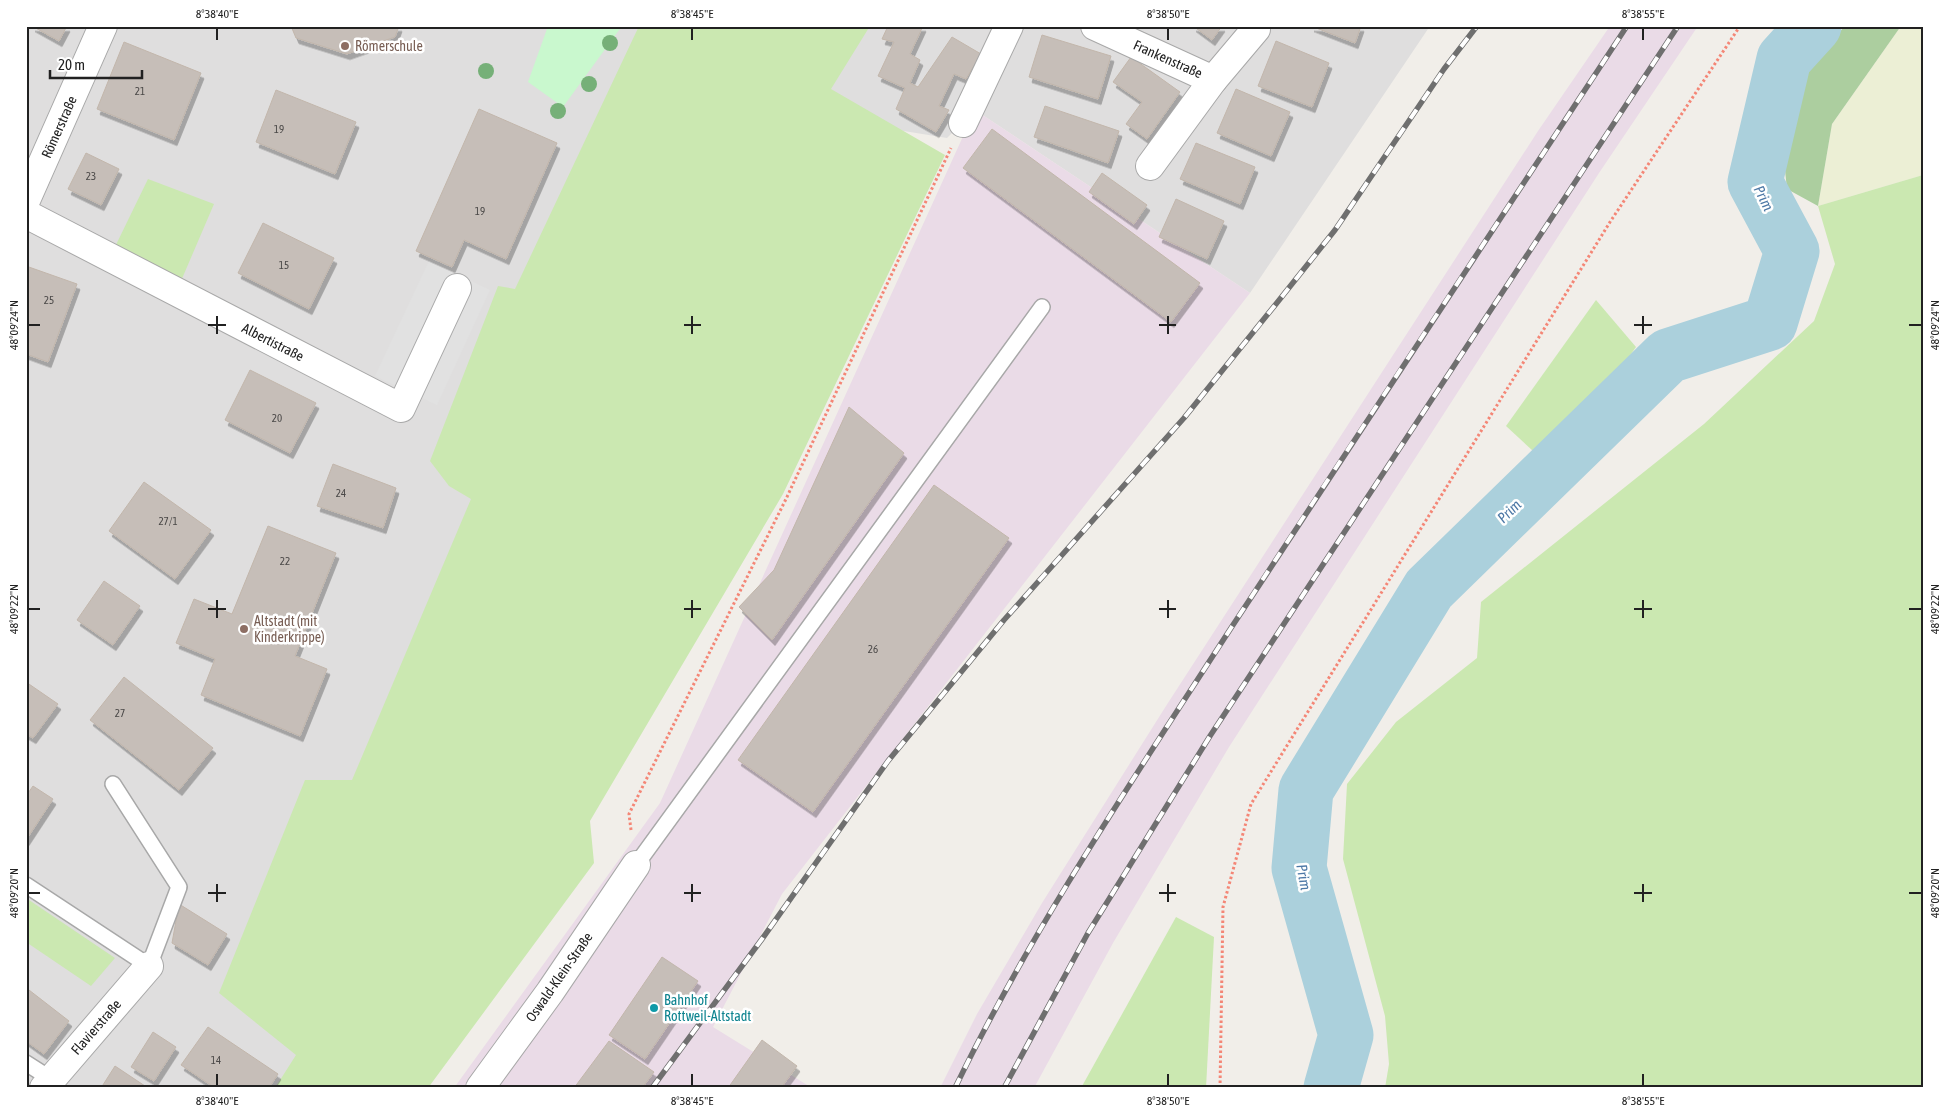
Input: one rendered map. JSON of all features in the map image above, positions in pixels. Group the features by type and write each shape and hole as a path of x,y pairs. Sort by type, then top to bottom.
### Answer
{"street":[{"name":"Römerstraße","path":"26,200 103,26"},
{"path":"963,123 1010,26"},
{"name":"Frankenstraße","path":"1095,26 1213,80"},
{"name":"Frankenstraße","path":"1150,166 1213,80 1256,28"},
{"name":"Albertistraße","path":"26,214 401,408 457,288"},
{"name":"Oswald-Klein-Straße","path":"480,1088 550,992 636,865"},
{"name":"Flavierstraße","path":"47,1083 149,966"}],"lane":[{"path":"636,865 1042,307"},
{"path":"26,885 149,966 179,887 113,784"},
{"path":"26,1063 47,1083"}],"path":[{"path":"486,26 490,28 493,26"},
{"path":"1220,1088 1223,907 1251,804 1610,222 1740,26"},
{"path":"636,865 629,814 786,499 963,123"}],"shaded area":[{"path":"26,26 1430,26 1250,293 975,110 947,138 620,85 302,1088 26,1088"},
{"path":"1610,26 1698,26 1599,173 1229,747 1113,943 1034,1088 940,1088 977,1014 1042,903 1166,706 1538,131"},
{"path":"975,110 1250,293 782,894 713,1027 812,1088 454,1088 660,803"},
{"path":"429,261 490,290 437,405 375,376"}],"green space":[{"path":"548,26 622,26 563,107 528,82"},
{"path":"639,26 870,26 831,89 945,155 783,494 590,821 594,863 428,1088 275,1088 296,1055 219,993 305,780 352,780 471,499 449,486 430,461 498,286 515,289"},
{"path":"1845,26 1901,26 1832,124 1818,206 1787,189 1781,133 1805,70"},
{"path":"1901,26 1923,26 1923,175 1818,206 1832,124"},
{"path":"1923,175 1923,1088 1385,1088 1389,1064 1385,1016 1343,859 1347,784 1396,722 1477,658 1481,602 1704,424 1814,321 1835,264 1818,206"},
{"path":"148,179 214,204 181,281 111,255"},
{"path":"1596,300 1636,347 1587,416 1533,451 1506,426"},
{"path":"26,898 115,958 91,986 26,942"},
{"path":"1176,917 1214,937 1206,1088 1081,1088"}],"building":[{"path":"32,26 67,26 59,41"},
{"name":"Römerschule","path":"291,26 399,26 395,37 347,54 296,38"},
{"path":"888,26 923,26 910,54 920,60 910,83 918,87 952,37 981,54 966,79 954,74 939,106 949,110 936,132 896,109 905,88 878,76 894,42 882,39"},
{"path":"1193,26 1222,26 1212,40"},
{"path":"1311,26 1361,26 1355,43"},
{"path":"1042,35 1111,56 1098,99 1029,77"},
{"path":"1276,41 1329,63 1312,107 1258,86"},
{"path":"124,42 201,73 174,140 97,109"},
{"path":"1131,57 1180,92 1147,139 1126,124 1142,102 1113,82"},
{"path":"1236,89 1290,112 1271,156 1217,133"},
{"path":"276,90 356,122 335,174 256,142"},
{"path":"1045,106 1119,131 1108,163 1034,137"},
{"path":"479,109 557,143 506,259 464,240 452,267 416,251"},
{"path":"992,129 1200,283 1171,322 963,168"},
{"path":"1196,143 1255,167 1240,204 1180,179"},
{"path":"86,153 119,169 101,205 68,189"},
{"path":"1102,173 1147,205 1134,224 1089,192"},
{"path":"1176,199 1224,221 1207,259 1159,237"},
{"path":"263,223 334,258 309,309 238,273"},
{"path":"26,266 77,284 48,362 26,354"},
{"path":"250,370 316,403 290,453 225,420"},
{"path":"849,407 904,453 772,640 739,607 774,570"},
{"path":"333,464 396,488 383,528 317,506"},
{"path":"144,482 211,530 175,579 109,531"},
{"path":"934,485 1009,538 813,812 738,760"},
{"name":"Altstadt (mit Kinderkrippe)","path":"268,526 336,553 295,656 327,669 300,736 201,695 215,659 176,643 194,599 232,614"},
{"path":"104,581 140,606 113,645 77,620"},
{"path":"124,677 213,748 179,790 90,720"},
{"path":"26,682 58,704 33,738 26,734"},
{"path":"33,786 53,799 26,840 26,796"},
{"path":"179,904 227,934 208,965 172,943"},
{"name":"Bahnhof Rottweil-Altstadt","path":"662,957 698,981 645,1059 609,1035"},
{"path":"29,990 69,1021 44,1054 26,1041 26,993"},
{"path":"208,1027 278,1074 269,1088 215,1088 181,1065"},
{"path":"153,1032 176,1047 154,1081 131,1067"},
{"path":"762,1040 797,1066 781,1088 728,1088"},
{"path":"609,1041 654,1072 642,1088 574,1088"},
{"path":"115,1066 148,1088 101,1088"}],"waterway":[{"name":"Prim","path":"1331,1088 1346,1035 1299,868 1306,790 1429,589 1668,356 1770,323 1792,251 1755,182 1784,59 1814,26"}],"railway":[{"path":"652,1088 762,939 888,761 1004,620 1184,418 1276,304 1335,230 1444,69 1477,26"},
{"path":"955,1088 1017,969 1122,797 1280,553 1627,26"},
{"path":"1004,1088 1088,933 1210,736 1678,26"}],"place":[{"name":"Römerschule","path":"345,46"},
{"name":"Altstadt (mit Kinderkrippe)","path":"244,629"},
{"name":"Bahnhof Rottweil-Altstadt","path":"654,1008"}]}
